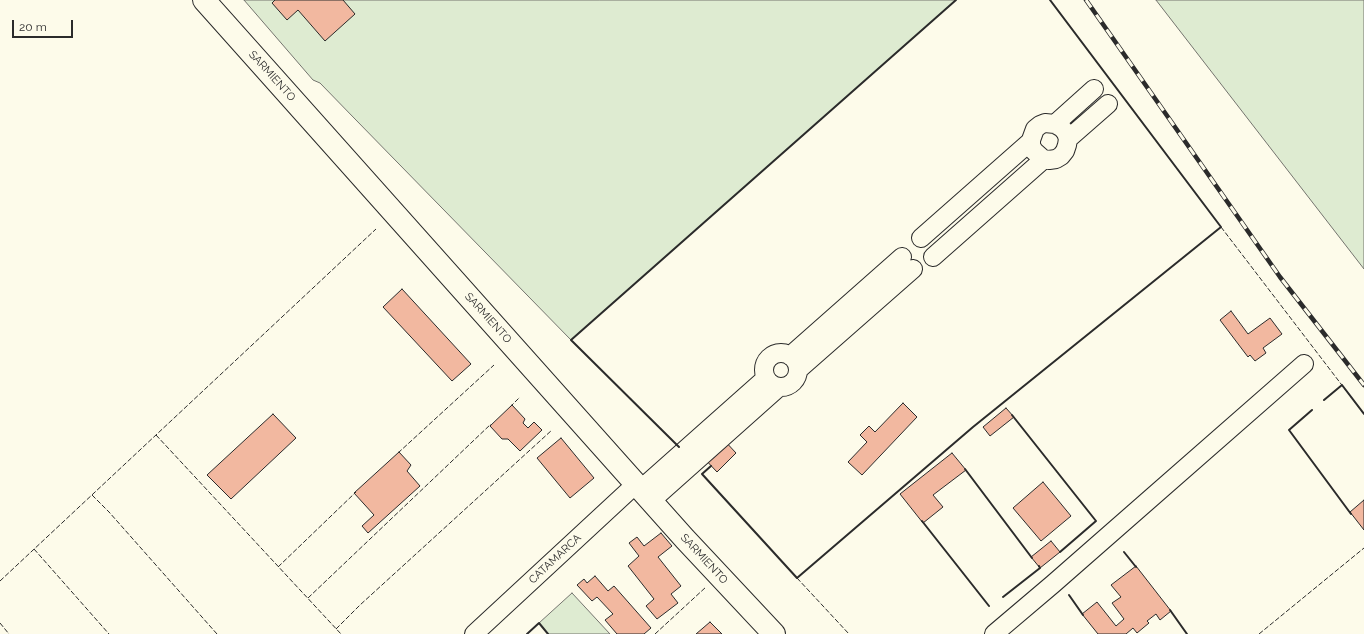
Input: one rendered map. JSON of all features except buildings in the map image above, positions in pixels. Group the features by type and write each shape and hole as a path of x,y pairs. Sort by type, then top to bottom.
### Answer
{"main road":[{"name":"SARMIENTO","path":"204,0 642,491 774,634"}],"street":[{"path":"1055,124 1094,89"},
{"path":"1068,139 1108,104"},
{"path":"1051,123 1055,124 1062,128 1068,139 1068,145 1065,151 1056,159 1049,160 1038,156 1031,146 1032,134 1040,125 1051,123"},
{"path":"921,238 1031,141"},
{"path":"933,257 932,246 929,242 921,238 914,238 902,248 908,263 924,269 929,266 933,257 1044,159"},
{"path":"794,363 908,263"},
{"path":"779,353 785,354 794,363 797,375 790,384 772,383 764,372 764,367 769,358 779,353"},
{"path":"994,634 1304,364"},
{"name":"CATAMARCA","path":"474,634 772,383"}],"green space":[{"path":"244,0 956,0 571,340 320,83 313,80"},
{"path":"1156,0 1364,0 1364,269"},
{"path":"572,593 610,634 548,634 539,623"}],"railway":[{"path":"1086,0 1280,277 1364,385"}],"fence":[{"path":"1221,227 1364,414"},
{"path":"0,581 376,229"},
{"path":"398,453 494,365"},
{"path":"510,407 520,397"},
{"path":"308,598 491,424"},
{"path":"336,629 360,605 552,430"},
{"path":"156,435 341,634"},
{"path":"278,567 356,492"},
{"path":"92,495 109,512 217,634"},
{"path":"1259,634 1364,548"},
{"path":"34,549 109,634"},
{"path":"797,578 849,634"},
{"path":"655,634 706,587"},
{"path":"0,623 9,634"}],"wall":[{"path":"679,447 571,340 956,0"},
{"path":"711,466 702,474 797,578 973,427 1221,227 1050,0"},
{"path":"1324,400 1342,385 1364,414"},
{"path":"1312,410 1289,430 1351,514"},
{"path":"1012,415 1096,521 1060,552"},
{"path":"965,469 1032,558"},
{"path":"922,521 989,606"},
{"path":"1124,552 1136,567"},
{"path":"1003,597 1040,568 1039,566"},
{"path":"1069,595 1083,615"},
{"path":"1170,610 1187,634"},
{"path":"527,634 539,623 548,634"}]}
